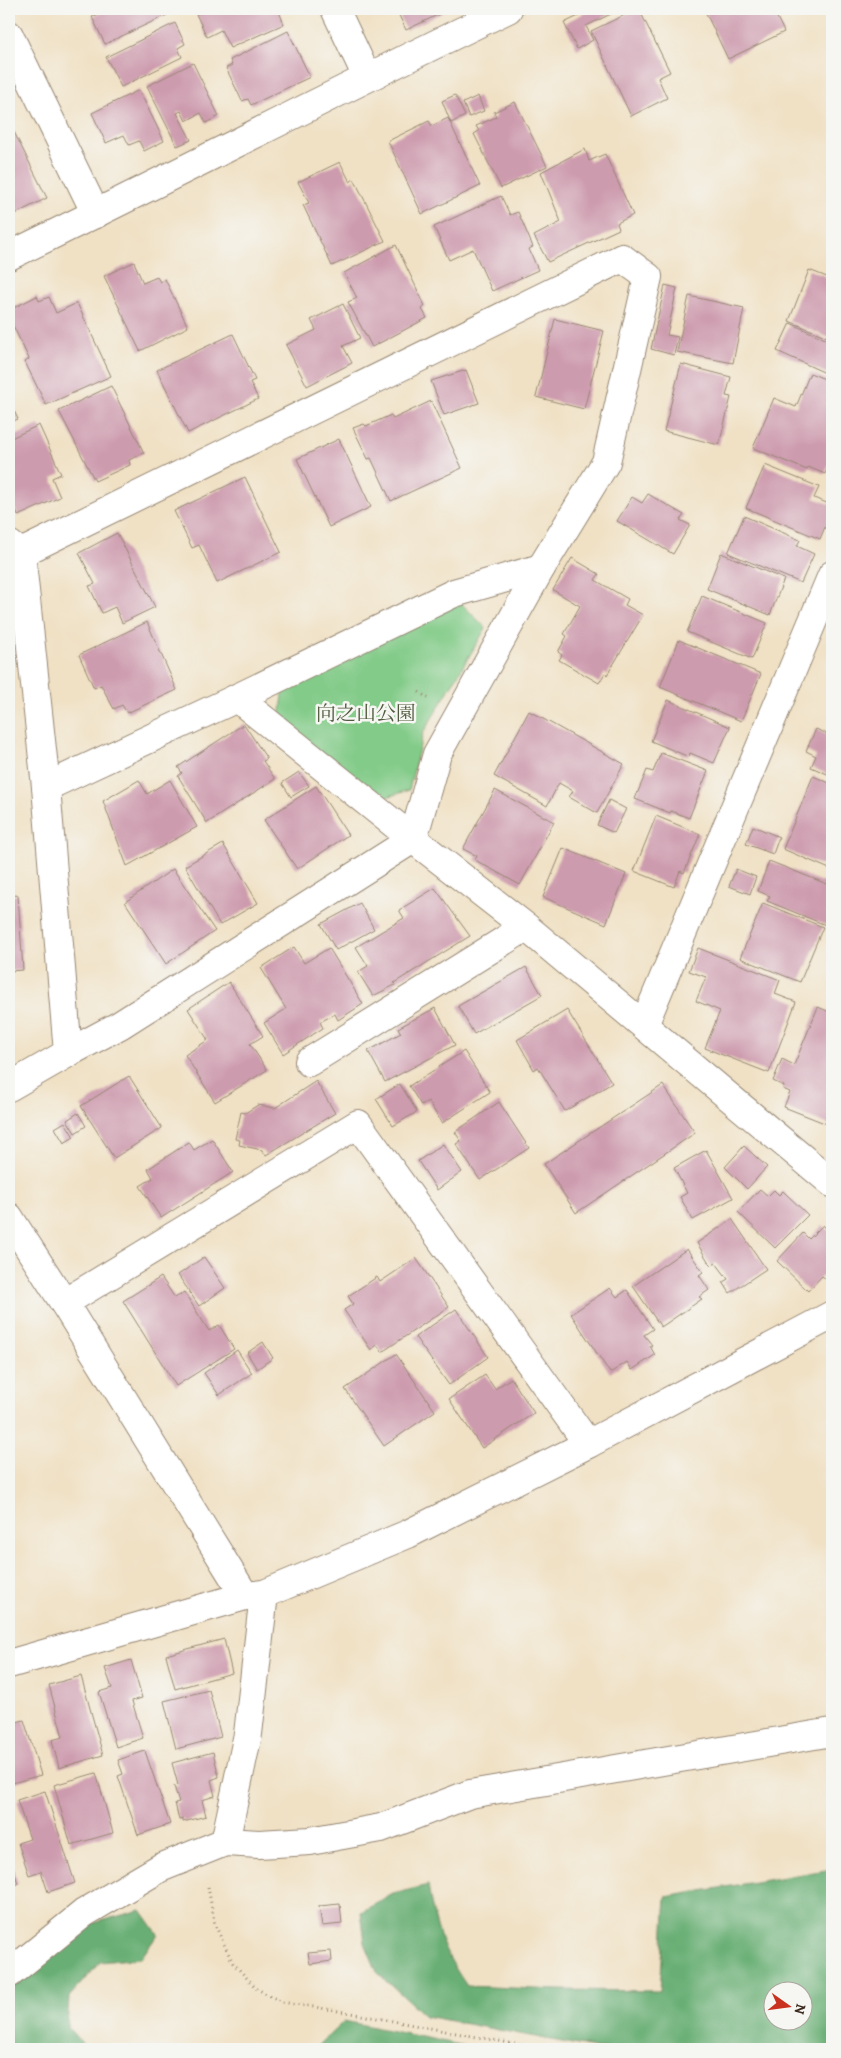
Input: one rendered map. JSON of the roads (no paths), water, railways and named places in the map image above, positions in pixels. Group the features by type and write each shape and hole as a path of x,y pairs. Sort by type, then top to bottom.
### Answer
{"street":[{"path":"335,9 368,76"},
{"path":"9,256 368,76 508,9"},
{"path":"9,35 96,214"},
{"path":"9,1087 120,1024 413,839 437,754 541,568 606,462 648,277 622,258 15,549 46,787 68,1053"},
{"path":"46,787 237,698 454,593 541,568"},
{"path":"644,1025 832,575"},
{"path":"237,698 526,927 832,1183"},
{"path":"309,1062 526,927"},
{"path":"64,1303 358,1124 588,1444"},
{"path":"9,1217 255,1595 248,1734 213,1847"},
{"path":"9,1664 255,1595 408,1534 588,1444 832,1315"},
{"path":"9,1974 84,1913 160,1868 213,1847 310,1841 382,1828 470,1794 832,1732"}],"park label":[{"name":"向之山公園","path":"366,713"}]}
